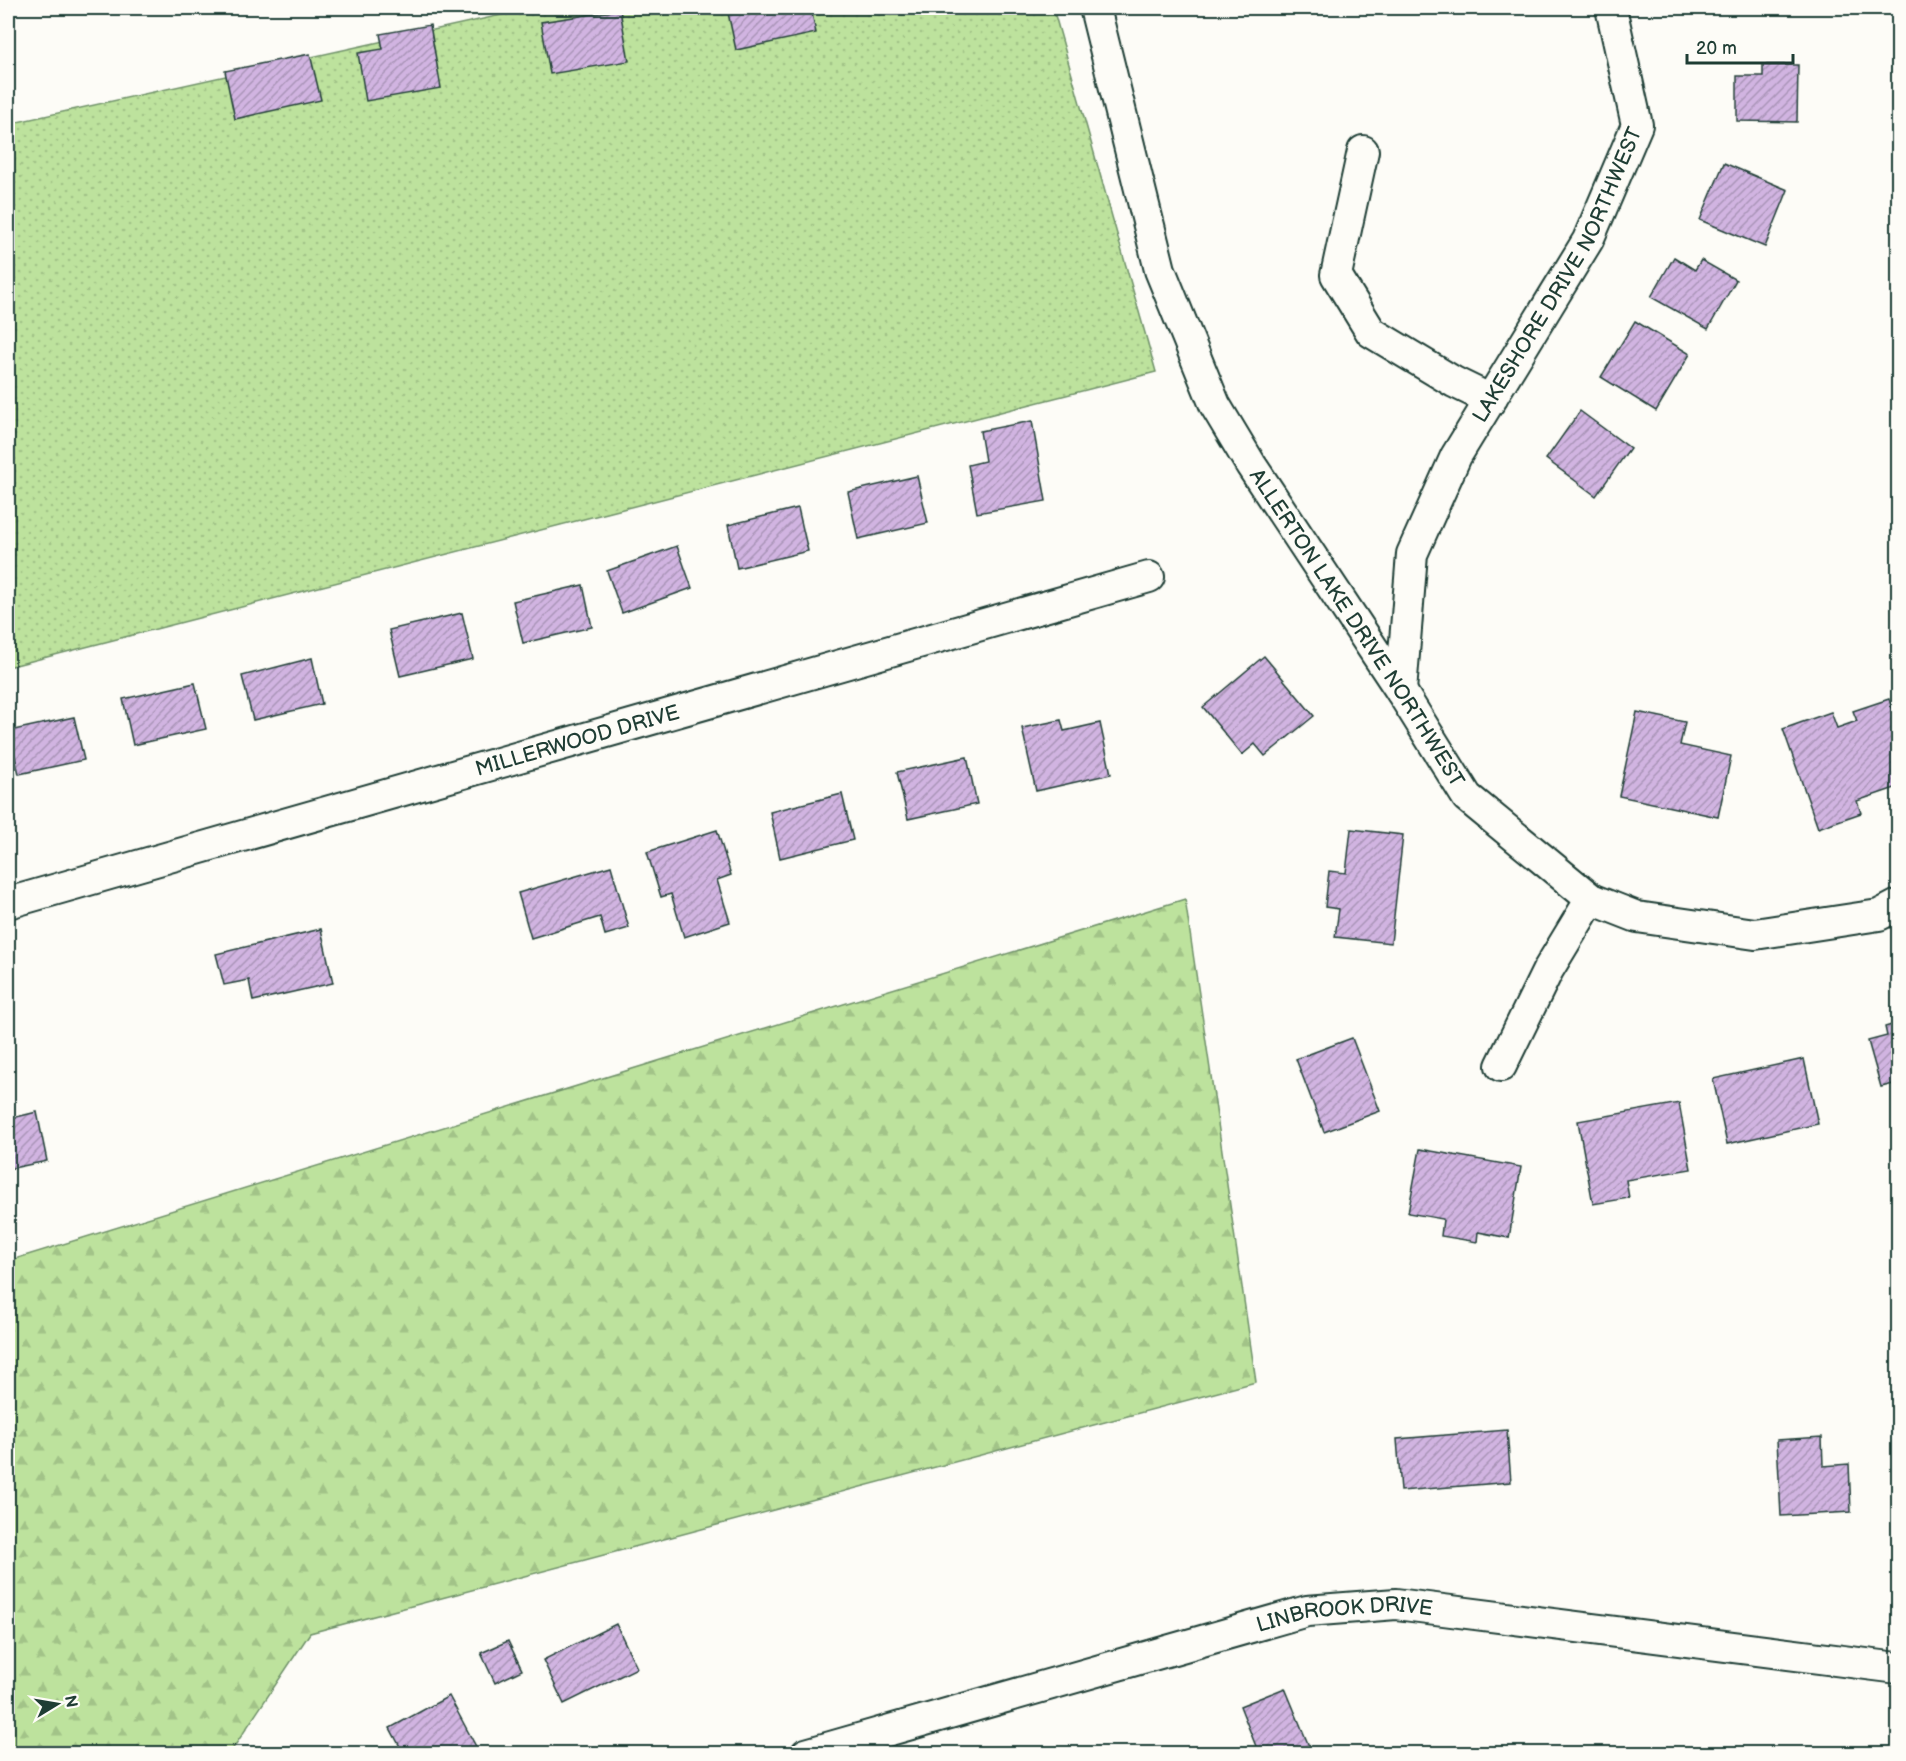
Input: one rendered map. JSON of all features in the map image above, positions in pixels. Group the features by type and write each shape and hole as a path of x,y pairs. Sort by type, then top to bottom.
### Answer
{"street":[{"name":"ALLERTON LAKE DRIVE NORTHWEST","path":"1095,8 1160,270 1215,405 1251,465 1401,691 1467,797 1591,899 1637,917 1755,934 1879,915 1899,904"},
{"name":"LAKESHORE DRIVE NORTHWEST","path":"1401,691 1412,554 1451,465 1588,240 1636,125 1611,8"},
{"path":"1363,151 1336,275 1371,332 1454,382 1491,400"},
{"name":"MILLERWOOD DRIVE","path":"8,903 1149,577"},
{"path":"1501,1066 1548,970 1591,899"},
{"name":"LINBROOK DRIVE","path":"806,1754 1307,1611 1333,1608 1396,1604 1899,1668"}],"green space":[{"path":"533,8 1053,8 1156,372 8,667 8,124"},
{"path":"1185,899 1256,1382 310,1633 230,1753 8,1753 8,1261"}],"building":[{"path":"727,8 811,8 816,33 736,50"},
{"path":"620,10 629,61 550,74 541,22"},
{"path":"430,25 441,88 366,101 358,53 383,49 380,34"},
{"path":"310,54 321,100 235,119 225,71"},
{"path":"1763,65 1798,65 1797,122 1737,121 1737,76 1763,76"},
{"path":"1724,163 1788,190 1765,247 1700,220"},
{"path":"1674,257 1695,270 1701,260 1736,280 1708,329 1651,297"},
{"path":"1635,321 1690,354 1656,411 1601,377"},
{"path":"1580,411 1630,448 1596,496 1546,459"},
{"path":"1032,421 1046,501 977,513 968,465 985,461 980,431"},
{"path":"917,476 928,523 858,539 848,492"},
{"path":"798,508 808,551 737,568 728,525"},
{"path":"677,546 692,588 622,613 607,571"},
{"path":"583,585 592,627 523,643 513,601"},
{"path":"462,613 473,659 400,676 389,630"},
{"path":"1264,656 1314,716 1265,756 1255,744 1242,755 1203,707"},
{"path":"312,658 322,704 253,720 242,676"},
{"path":"195,683 206,729 133,745 123,699"},
{"path":"1889,699 1898,725 1898,787 1857,801 1861,813 1818,828 1783,729 1831,712 1837,728 1857,721 1853,711"},
{"path":"1637,712 1685,722 1680,745 1731,756 1718,817 1619,796"},
{"path":"74,717 84,760 19,774 9,731"},
{"path":"1061,720 1064,731 1100,723 1111,774 1036,791 1022,728"},
{"path":"967,757 977,804 908,819 897,772"},
{"path":"842,794 853,840 780,858 770,812"},
{"path":"1351,829 1403,835 1391,943 1335,937 1339,909 1325,907 1329,871 1346,873"},
{"path":"717,830 731,875 717,880 730,922 684,937 671,894 661,897 647,852"},
{"path":"611,866 629,928 605,935 600,917 531,938 518,893"},
{"path":"321,929 333,983 253,1001 249,980 224,985 216,954"},
{"path":"1898,1023 1898,1083 1881,1087 1868,1041 1887,1036 1885,1027"},
{"path":"1352,1038 1380,1111 1324,1132 1296,1059"},
{"path":"1804,1059 1818,1124 1727,1144 1713,1079"},
{"path":"1679,1103 1691,1169 1626,1180 1629,1198 1593,1204 1578,1121"},
{"path":"37,1112 47,1161 8,1169 8,1119"},
{"path":"1420,1149 1521,1167 1509,1238 1478,1232 1477,1242 1441,1236 1443,1219 1408,1213"},
{"path":"1507,1430 1511,1482 1401,1491 1397,1439"},
{"path":"1822,1437 1823,1466 1849,1464 1851,1512 1781,1516 1777,1440"},
{"path":"616,1624 637,1668 564,1704 543,1660"},
{"path":"508,1641 522,1670 495,1683 481,1653"},
{"path":"1285,1688 1311,1751 1259,1754 1240,1706"},
{"path":"449,1696 480,1754 404,1754 390,1728"}]}
